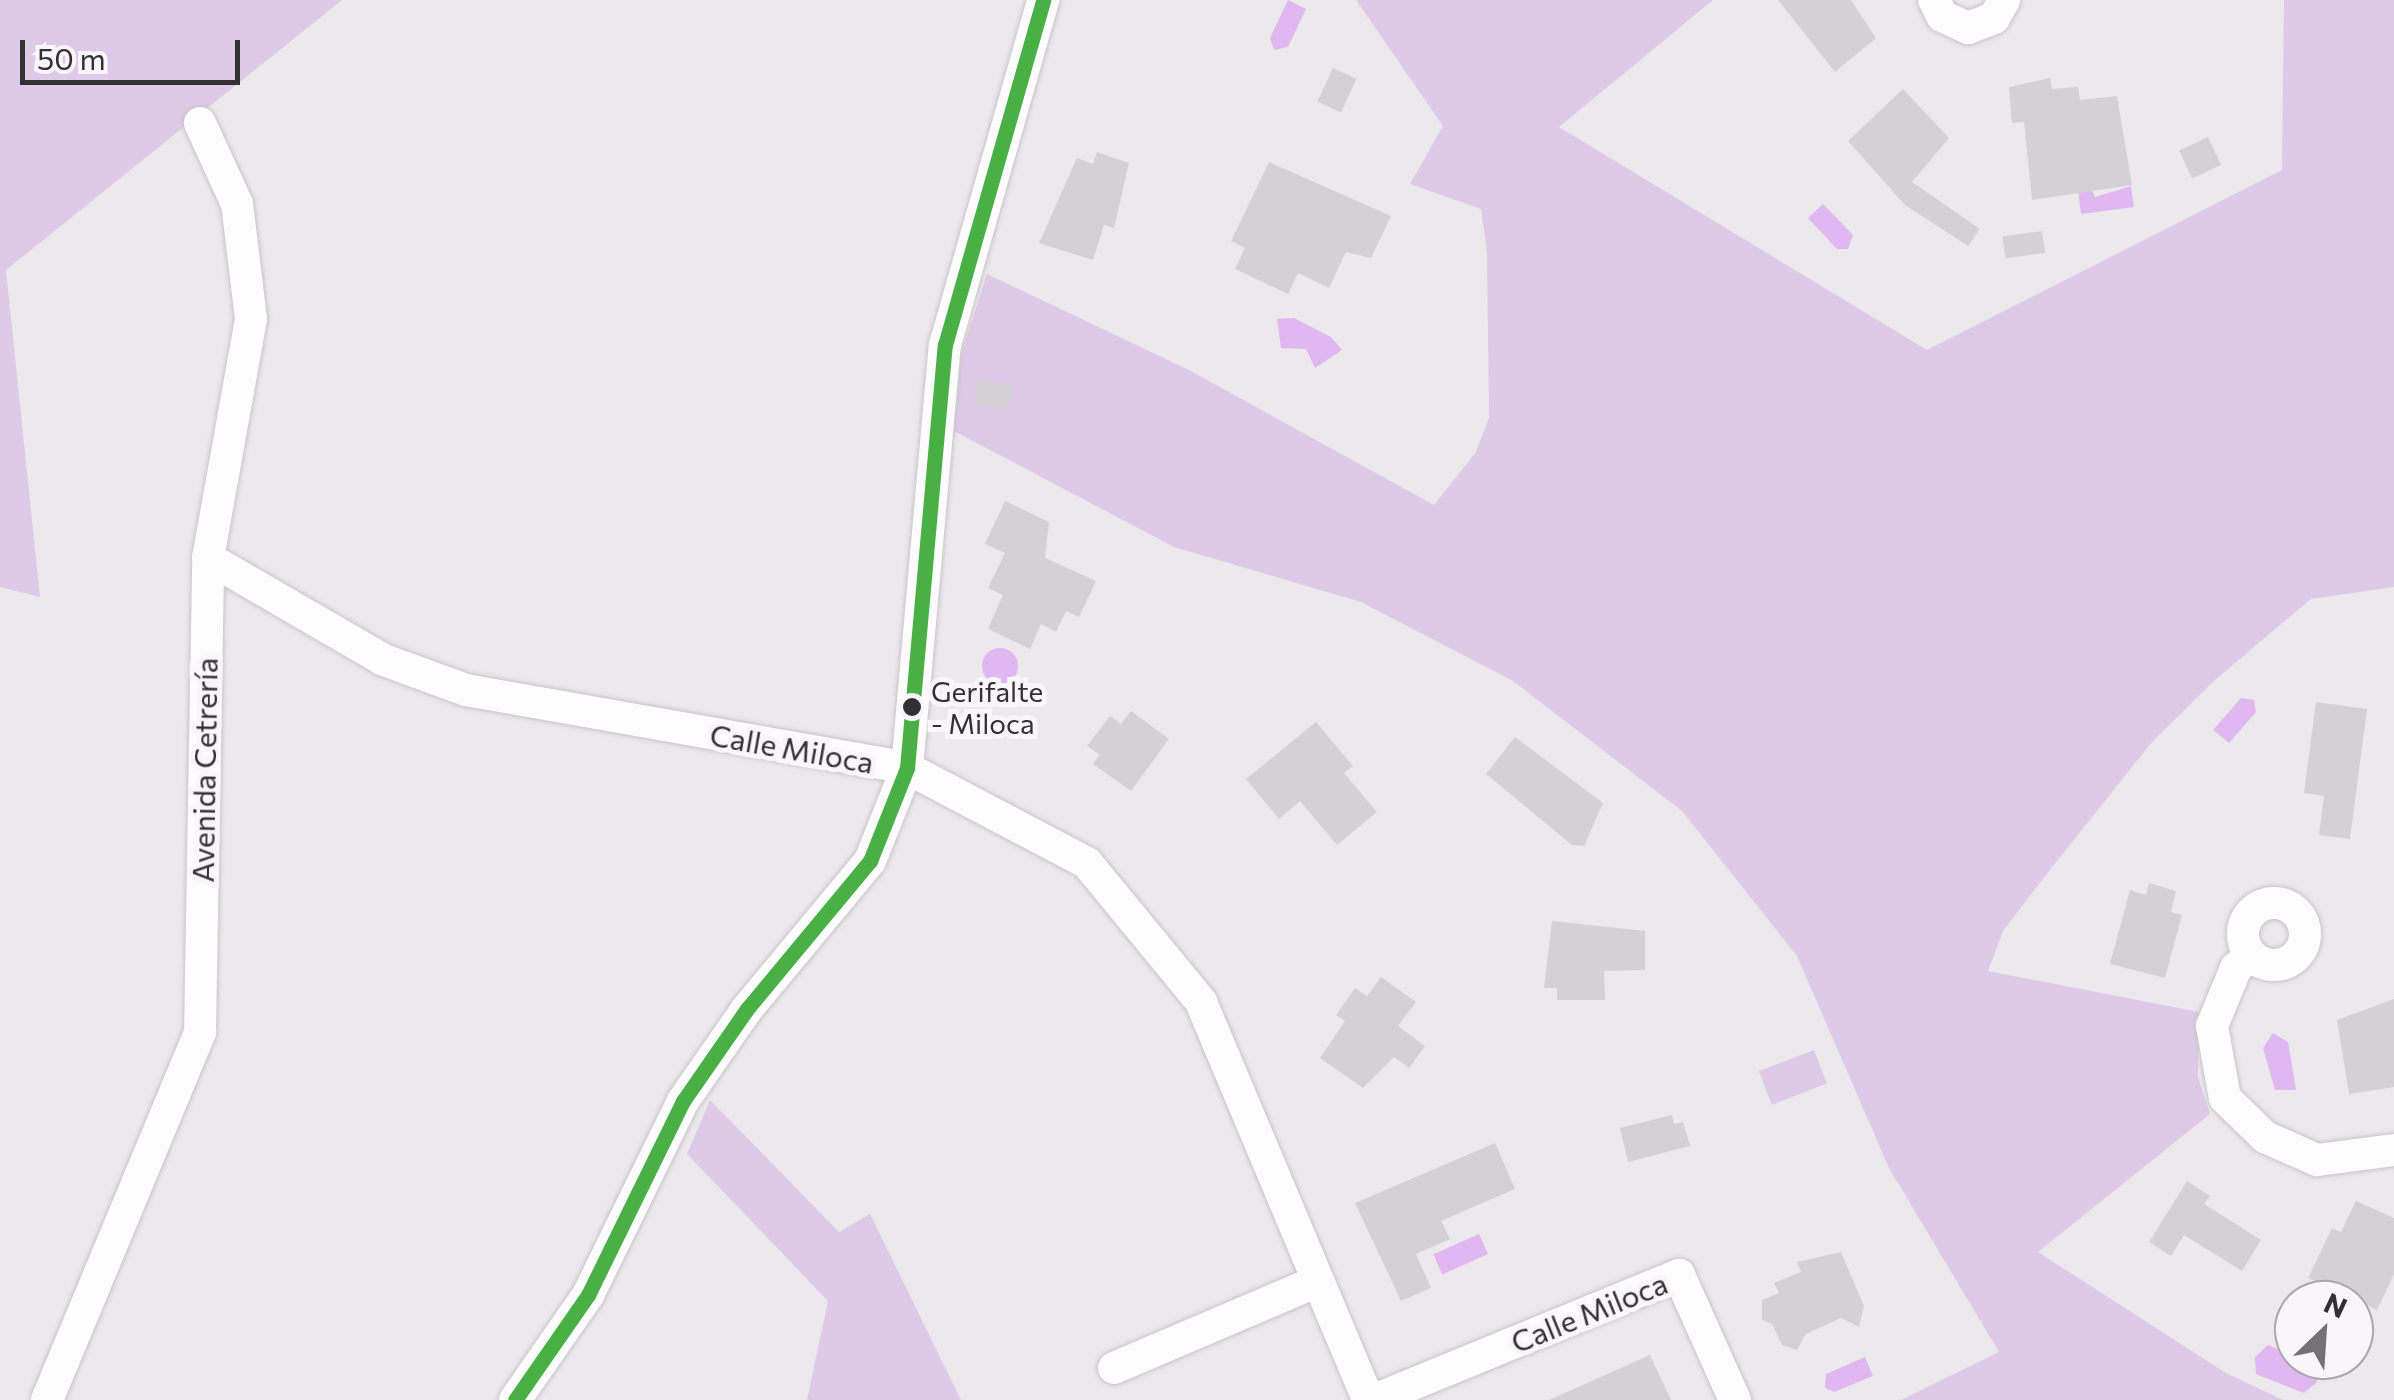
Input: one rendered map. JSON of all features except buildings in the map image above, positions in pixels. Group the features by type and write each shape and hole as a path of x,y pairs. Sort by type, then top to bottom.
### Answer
{"street":[{"path":"515,1400 588,1295 683,1101 747,1010 870,861 906,768 946,345 976,215 1043,0"},
{"path":"1934,0 1942,16 1968,28 1994,18 2004,0"},
{"name":"Avenida Cetrería","path":"47,1400 200,1032 208,558 251,318 238,204 200,123"},
{"name":"Calle Miloca","path":"208,558 384,660 466,690 906,768 1087,864 1201,1002 1313,1283 1371,1400 1679,1275 1735,1400"},
{"path":"2251,954 2236,968 2212,1026 2225,1098 2265,1137 2317,1160 2394,1150"},
{"path":"1114,1368 1313,1283"}],"shaded area":[{"path":"0,0 342,0 6,270 40,597 0,587"},
{"path":"1288,0 1306,9 1288,47 1274,50 1270,38"},
{"path":"1356,0 1713,0 1559,127 1927,350 2282,170 2284,0 2394,0 2394,587 2311,599 2216,679 2152,742 2049,871 2003,931 1988,971 2199,1012 2198,1077 2210,1114 2038,1252 2226,1373 2283,1400 1901,1400 1999,1352 1889,1168 1797,956 1682,811 1513,681 1361,602 1174,547 954,431 961,355 987,274 1189,370 1434,505 1476,452 1489,418 1487,252 1481,209 1410,184 1443,126"},
{"path":"2131,186 2134,207 2081,214 2078,191 2091,189 2095,197"},
{"path":"1823,204 1853,235 1848,249 1837,249 1808,218"},
{"path":"1294,318 1331,337 1342,350 1315,368 1306,349 1281,348 1277,319"},
{"path":"1000,648 1013,653 1018,666 1013,679 1000,684 987,679 982,666 987,653"},
{"path":"2241,698 2254,700 2256,712 2229,743 2213,730"},
{"path":"2273,1033 2288,1042 2296,1090 2275,1090 2263,1048"},
{"path":"1814,1050 1827,1084 1772,1105 1759,1071"},
{"path":"710,1100 839,1232 870,1214 961,1400 807,1400 828,1301 687,1154"},
{"path":"1479,1234 1488,1254 1442,1274 1433,1254"},
{"path":"2268,1345 2274,1347 2274,1380 2317,1382 2304,1393 2256,1374 2255,1357"},
{"path":"1865,1357 1873,1376 1834,1392 1825,1388 1826,1374"}],"transit line":[{"path":"515,1400 588,1295 683,1101 747,1009 870,861 907,768 945,345 1043,0"}],"place":[{"name":"Gerifalte - Miloca","path":"912,707"}]}
